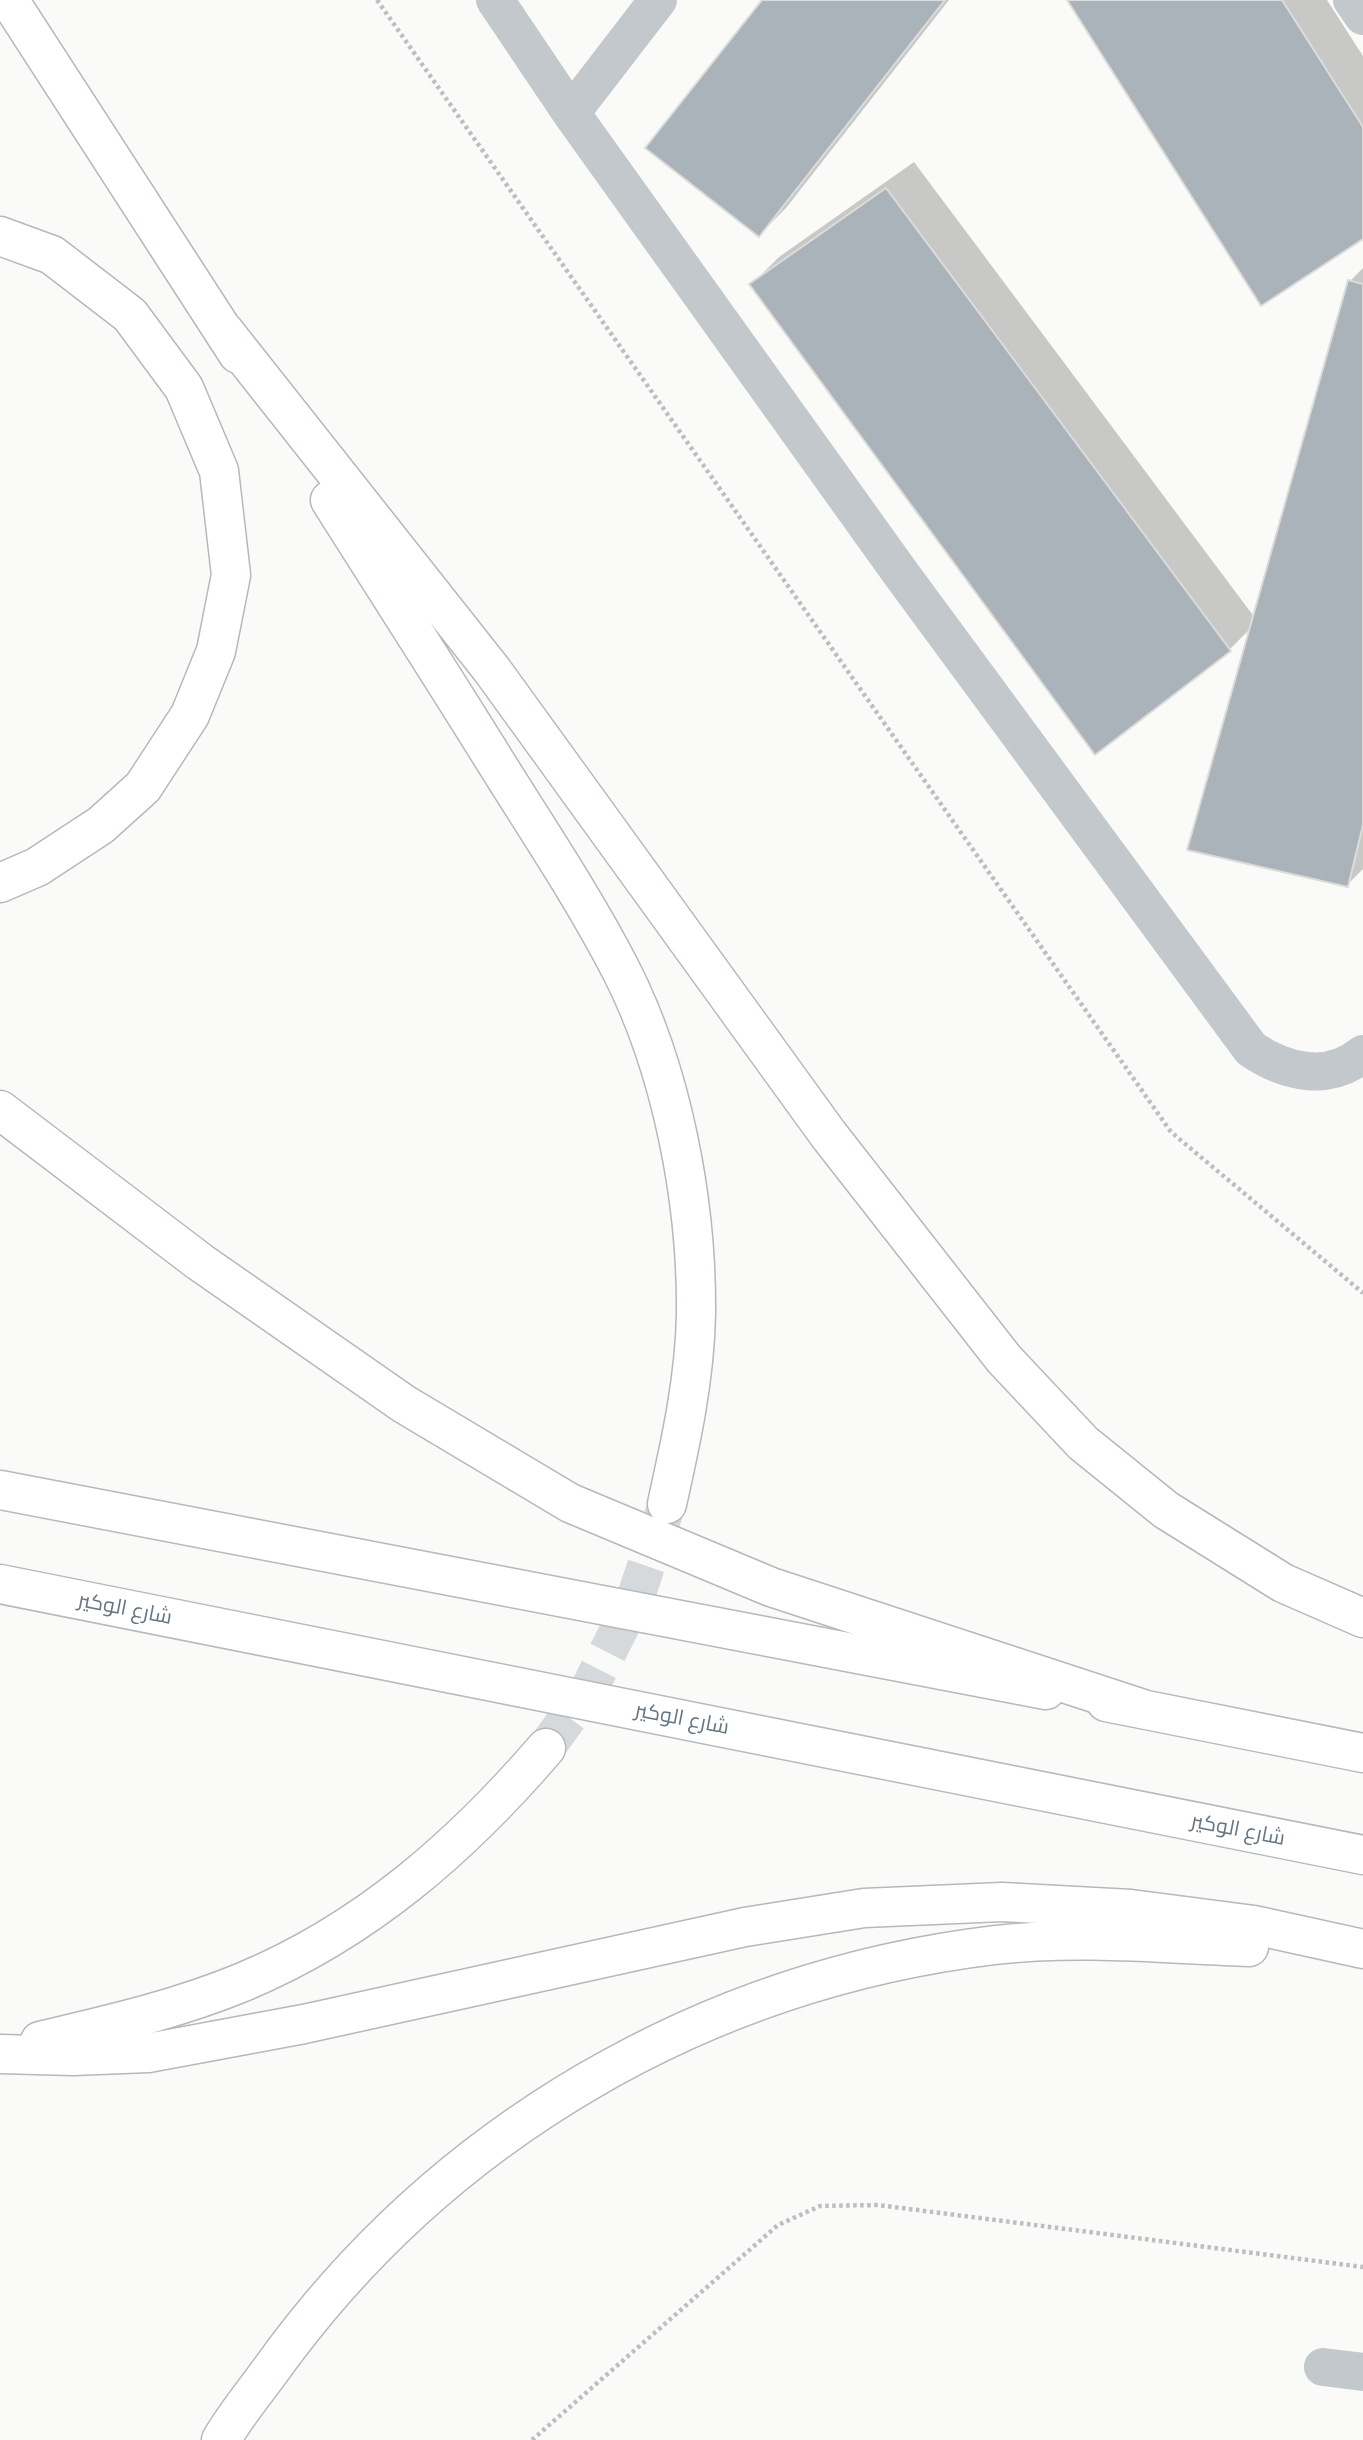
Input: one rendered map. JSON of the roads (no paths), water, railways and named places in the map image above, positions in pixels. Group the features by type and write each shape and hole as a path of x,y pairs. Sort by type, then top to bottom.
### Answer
{"main road":[{"path":"9,0 223,331 558,861 622,971 651,1044 680,1149 691,1216 696,1313 687,1413 667,1504"},
{"path":"0,236 52,255 130,315 184,387 219,471 231,575 216,651 190,715 143,787 101,825 37,867 0,883"},
{"path":"223,331 492,670 828,1134 1004,1359 1083,1443 1166,1510 1283,1583 1363,1618"},
{"path":"0,1110 200,1262 404,1404 570,1503 771,1587 1140,1708"},
{"path":"0,1490 1140,1708 1363,1754"},
{"name":"شارع الوكير","path":"0,1584 1363,1855"},
{"path":"0,2052 142,2015 230,1986 325,1942 391,1899 454,1846 500,1801 546,1748"},
{"path":"0,2052 73,2056 148,2053 304,2024 745,1927 864,1908 1002,1902 1131,1909 1254,1925 1363,1950"},
{"path":"221,2440 308,2318 393,2226 447,2177 502,2136 579,2087 727,2012 817,1981 904,1959 998,1945 1126,1941 1363,1950"}],"street":[{"path":"495,0 571,113 899,571 1251,1049 1274,1065 1301,1072 1329,1071 1363,1054"},
{"path":"571,113 658,0"},
{"path":"1352,0 1363,16"},
{"path":"1323,2367 1363,2372"}],"tunnel":[{"path":"546,1748 590,1687 636,1596 666,1507"}]}
